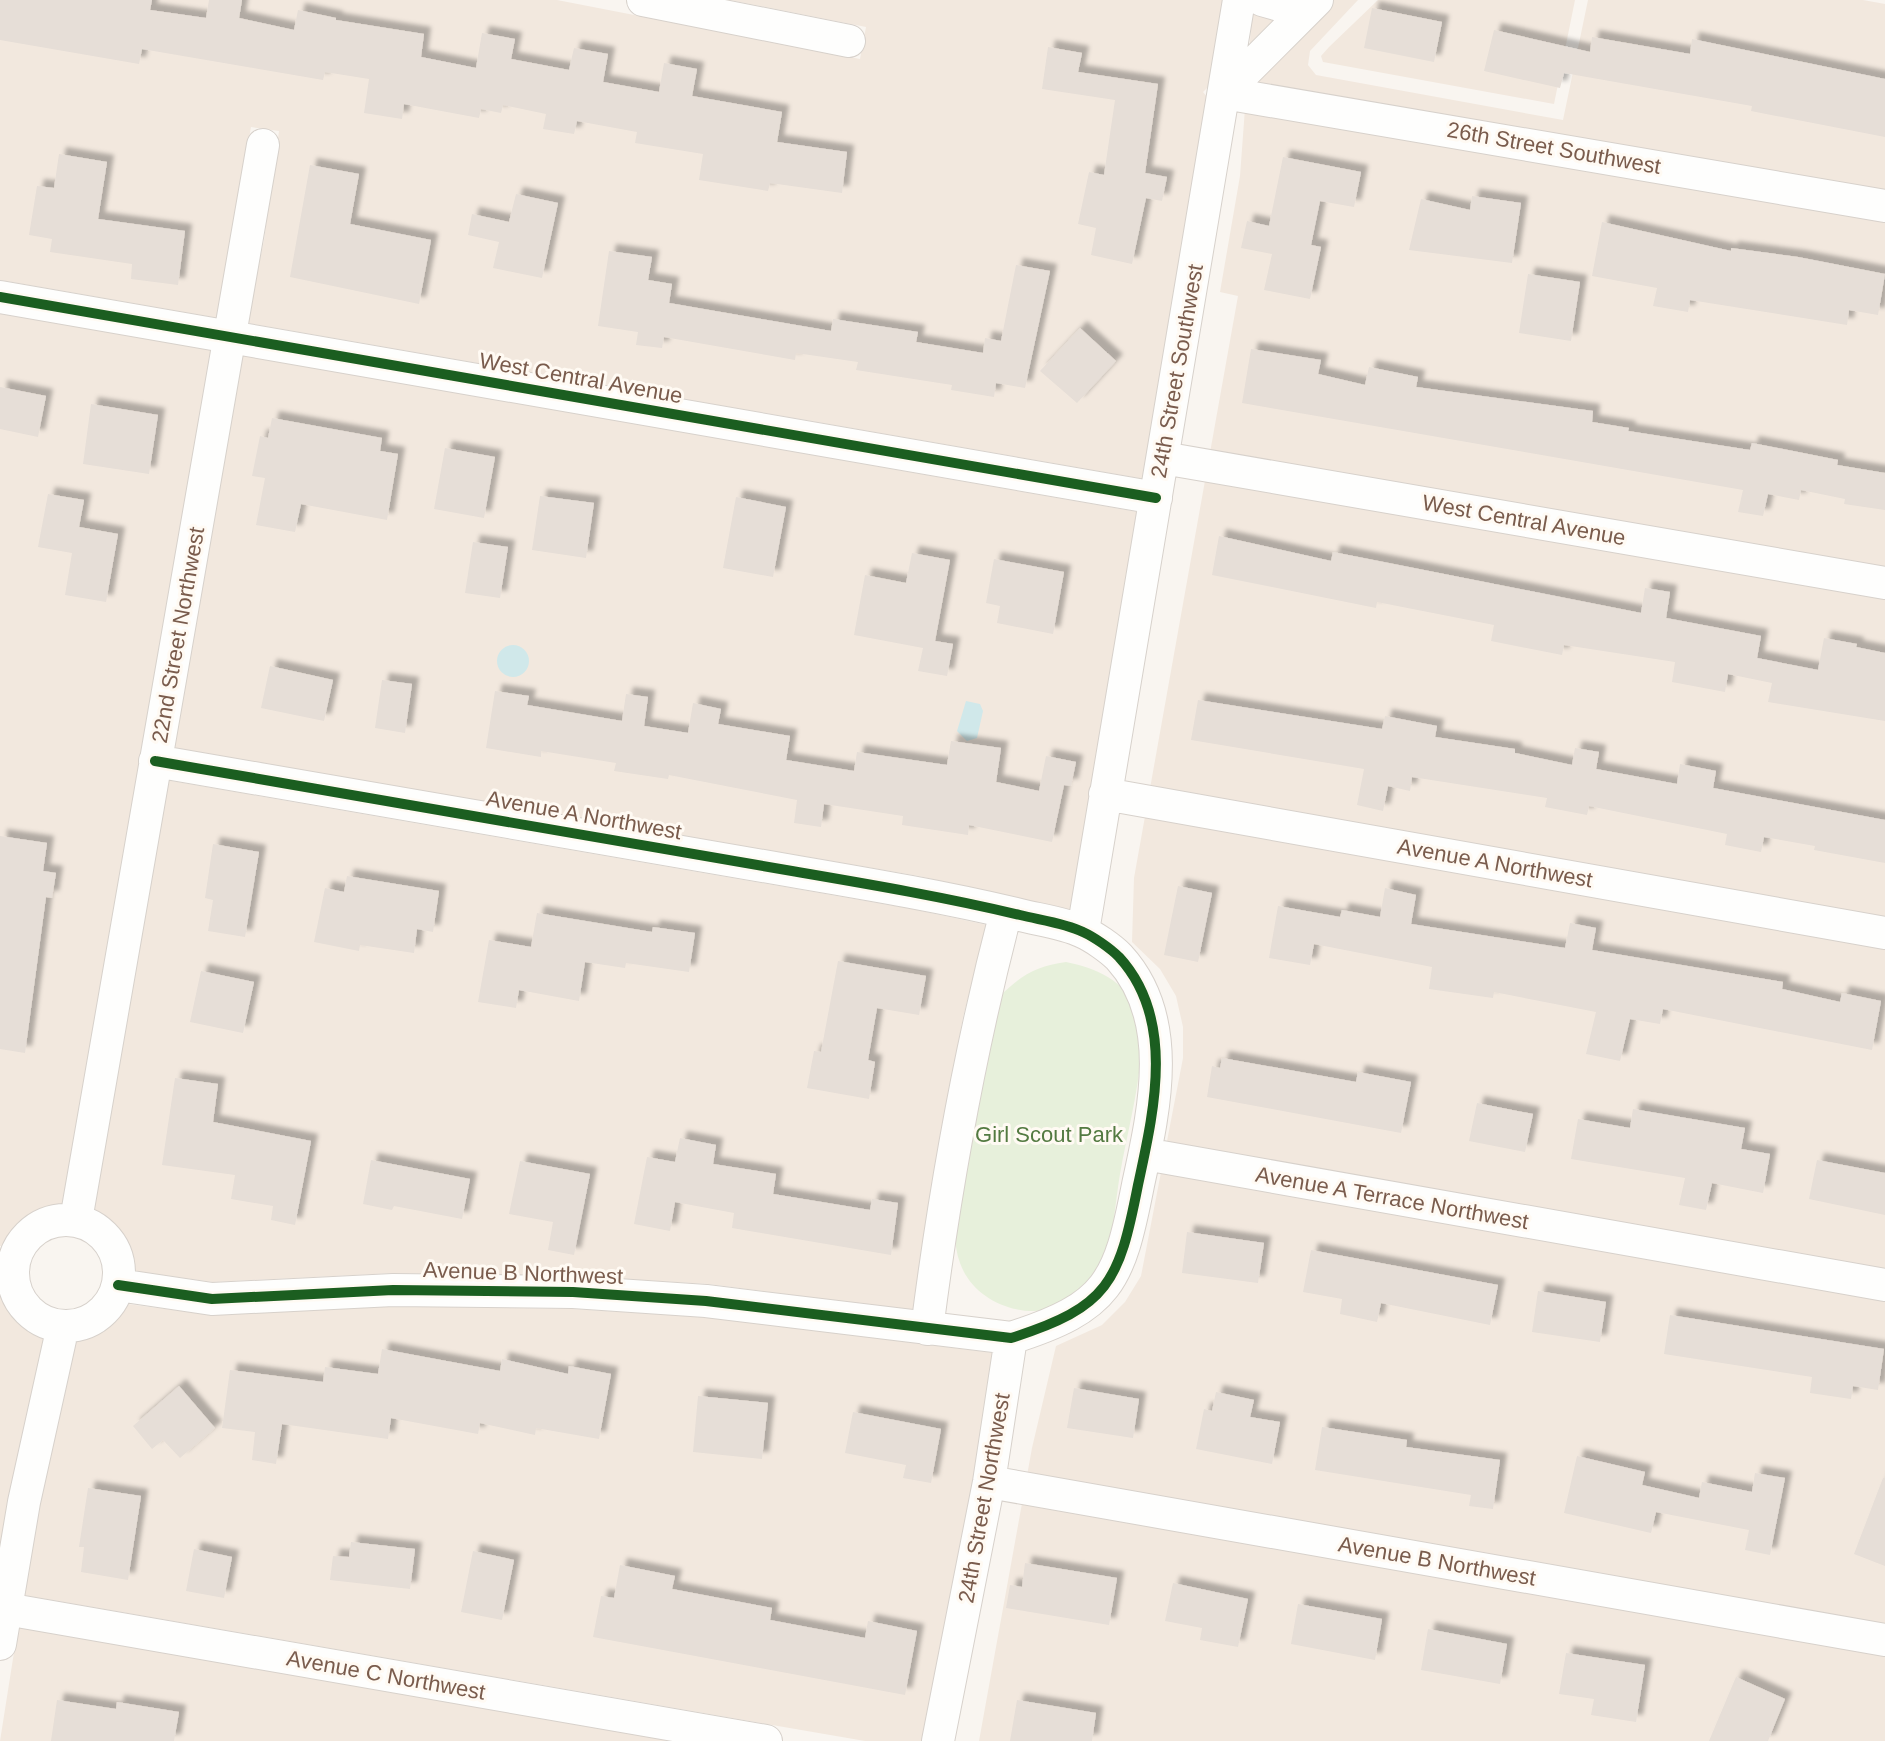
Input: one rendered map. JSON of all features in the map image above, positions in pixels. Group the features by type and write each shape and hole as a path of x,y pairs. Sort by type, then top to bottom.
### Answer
{"street":[{"path":"643,0 849,41"},
{"name":"24th Street Southwest","path":"1083,931 1239,0"},
{"path":"1262,0 1311,6"},
{"path":"1224,93 1311,6"},
{"name":"26th Street Southwest","path":"1224,93 1885,206"},
{"name":"22nd Street Northwest","path":"76,1220 263,145"},
{"name":"West Central Avenue","path":"0,297 1156,498"},
{"name":"West Central Avenue","path":"1163,458 1885,583"},
{"name":"Avenue A Northwest","path":"155,761 916,893 1006,912"},
{"name":"Avenue A Northwest","path":"1105,794 1885,933"},
{"path":"1006,912 1083,931 1118,955 1149,1005 1156,1029 1145,1154 1125,1251 1105,1290 1058,1321 1011,1338 927,1329 941,1222 977,1020 1006,912"},
{"name":"Avenue A Terrace Northwest","path":"1145,1154 1885,1285"},
{"path":"59,1220 76,1220 92,1227 111,1244 119,1268 118,1285 111,1302 98,1315 83,1323 63,1326 31,1313 20,1300 6,1264 28,1234 59,1220"},
{"name":"Avenue B Northwest","path":"118,1285 212,1299 393,1290 573,1292 706,1301 927,1329"},
{"path":"0,1644 24,1502 63,1326"},
{"name":"24th Street Northwest","path":"938,1741 989,1482 1011,1338"},
{"name":"Avenue B Northwest","path":"989,1482 1885,1640"},
{"name":"Avenue C Northwest","path":"6,1609 766,1741"}],"shaded area":[{"path":"0,0 557,0 860,59 866,27 730,0 1224,0 1210,85 1203,92 1208,98 1144,479 247,323 264,240 279,131 251,127 218,318 0,280"},
{"path":"1253,0 1358,0 1310,51 1308,65 1316,75 1563,120 1588,0 1863,0 1885,4 1885,1741 979,1741 1032,1448 1056,1346 1102,1325 1125,1302 1141,1276 1183,1058 1183,1027 1176,996 1160,969 1132,942 1134,878 1238,296 1220,292 1240,176"},
{"path":"1378,0 1575,0 1554,104 1323,62 1321,56"},
{"path":"0,313 212,350 63,1204 39,1209 21,1221 3,1246 0,1246"},
{"path":"241,355 1138,512 1071,911 919,876 172,748"},
{"path":"166,780 912,909 987,925 963,1017 926,1220 914,1311 709,1284 574,1276 394,1273 213,1282 134,1271 129,1247 118,1227 92,1209"},
{"path":"0,1291 9,1311 24,1328 44,1339 0,1553"},
{"path":"127,1304 212,1315 393,1306 572,1309 705,1317 994,1353 974,1479 923,1741 865,1741 23,1595 38,1505 74,1341 104,1330"},
{"path":"18,1627 671,1741 0,1741"}],"green space":[{"name":"Girl Scout Park","path":"1066,962 1108,977 1132,1001 1140,1033 1140,1069 1112,1231 1099,1272 1077,1297 1062,1306 1028,1311 994,1301 968,1279 957,1251 956,1215 1000,996 1030,973"}],"water":[{"path":"513,645 524,650 529,661 524,672 513,677 502,672 497,661 502,650"},
{"path":"966,701 980,704 983,711 977,738 967,741 957,731"}],"building":[{"path":"0,0 152,0 150,10 206,18 209,0 242,0 239,18 294,30 298,10 336,20 424,34 421,57 476,68 482,33 515,39 511,59 569,70 574,48 608,54 603,82 659,92 664,63 697,69 692,96 782,112 777,142 847,152 842,193 770,183 768,191 699,180 703,154 635,143 637,132 577,121 574,134 543,129 546,114 503,105 501,113 481,109 479,118 404,104 402,119 364,113 369,79 325,72 323,80 142,49 139,64 0,40"},
{"path":"1372,8 1442,22 1434,62 1364,48"},
{"path":"1494,30 1590,52 1592,37 1690,54 1692,39 1885,79 1885,137 1751,111 1752,106 1564,73 1560,88 1484,71"},
{"path":"1048,47 1082,53 1078,72 1158,84 1145,173 1167,177 1162,201 1146,198 1132,264 1091,255 1096,228 1078,224 1089,172 1104,175 1115,100 1042,89"},
{"path":"59,154 107,162 98,219 185,231 178,285 131,279 132,264 50,252 52,239 29,235 37,186 54,188"},
{"path":"1283,157 1361,172 1354,207 1320,201 1311,245 1321,247 1310,299 1264,290 1272,254 1241,248 1247,221 1269,226"},
{"path":"310,165 359,174 350,224 431,240 419,304 290,277"},
{"path":"516,194 558,203 542,278 493,268 499,242 468,235 472,214 509,222"},
{"path":"1472,196 1521,203 1512,263 1409,250 1421,199 1470,210"},
{"path":"1602,222 1731,251 1731,248 1798,257 1885,274 1878,315 1849,310 1847,325 1690,300 1688,312 1653,306 1657,288 1592,276"},
{"path":"609,251 652,257 648,280 672,284 669,303 831,331 833,319 918,332 916,342 983,353 985,338 1001,341 1016,265 1050,271 1025,388 996,383 994,397 951,390 952,385 856,370 858,362 796,353 795,360 664,337 662,348 636,345 638,332 598,326"},
{"path":"1528,274 1580,282 1571,341 1519,333"},
{"path":"1080,328 1116,361 1077,403 1040,371"},
{"path":"1251,349 1321,360 1318,374 1365,385 1369,367 1418,377 1416,387 1593,411 1592,422 1629,428 1628,431 1750,450 1752,443 1838,460 1837,465 1885,473 1885,510 1844,504 1845,499 1801,490 1799,500 1768,494 1763,516 1738,512 1743,490 1242,403"},
{"path":"0,387 46,396 38,437 0,429"},
{"path":"91,404 158,415 149,474 83,464"},
{"path":"272,418 382,438 380,451 398,454 387,520 301,504 295,532 256,525 265,478 252,476 260,436 268,438"},
{"path":"445,448 495,457 484,518 434,509"},
{"path":"48,494 84,500 79,527 118,534 106,602 65,595 72,553 38,547"},
{"path":"540,496 594,503 586,558 532,550"},
{"path":"736,497 786,507 773,577 723,568"},
{"path":"1219,536 1331,561 1333,552 1641,613 1645,588 1670,592 1666,618 1761,636 1757,658 1818,670 1824,638 1885,653 1885,721 1768,702 1772,683 1728,674 1725,692 1672,682 1675,662 1564,645 1562,655 1491,641 1494,625 1377,602 1376,608 1212,575"},
{"path":"473,542 508,547 500,598 465,593"},
{"path":"912,553 950,560 935,641 953,644 947,676 918,671 923,648 854,635 865,575 906,583"},
{"path":"994,559 1064,572 1053,634 997,623 1000,606 986,603"},
{"path":"270,666 333,680 324,721 261,708"},
{"path":"382,680 412,684 405,733 375,728"},
{"path":"495,691 529,696 527,705 622,721 626,694 648,697 644,726 688,733 693,703 721,709 718,724 790,736 786,760 854,771 857,752 947,765 951,741 1001,748 996,782 1039,791 1046,756 1076,762 1071,786 1064,785 1052,842 969,825 968,835 902,825 903,816 824,804 821,827 794,823 797,800 669,775 668,779 614,771 616,763 541,751 541,757 486,748"},
{"path":"1198,700 1382,729 1385,716 1437,726 1435,737 1515,749 1515,753 1572,765 1575,748 1599,752 1596,769 1677,784 1680,764 1716,771 1713,788 1885,820 1885,863 1764,837 1761,852 1725,845 1727,834 1589,806 1587,815 1545,807 1547,798 1412,777 1410,791 1388,786 1383,811 1357,805 1364,769 1191,740"},
{"path":"0,836 47,843 43,871 56,873 52,898 46,897 25,1053 0,1049"},
{"path":"213,844 259,852 245,937 208,931 213,900 205,898"},
{"path":"347,876 439,891 433,932 417,929 414,953 360,945 359,951 314,942 325,888 344,892"},
{"path":"1178,886 1212,893 1198,962 1164,955"},
{"path":"1385,888 1416,895 1411,924 1565,948 1570,923 1596,928 1592,950 1783,982 1782,989 1840,1002 1842,993 1881,1001 1872,1050 1663,1009 1660,1024 1630,1019 1620,1061 1586,1054 1596,1012 1494,992 1493,998 1429,989 1432,967 1314,944 1310,965 1269,958 1278,906 1340,917 1342,910 1380,917"},
{"path":"537,913 652,932 653,927 695,933 689,972 626,963 625,968 585,962 579,1001 519,990 516,1008 478,1002 489,940 531,947"},
{"path":"838,961 926,976 919,1015 877,1008 868,1060 875,1062 869,1099 807,1088 814,1051 821,1052"},
{"path":"201,971 254,982 243,1033 190,1022"},
{"path":"1222,1058 1356,1082 1358,1072 1411,1082 1401,1133 1207,1097 1212,1066 1220,1068"},
{"path":"175,1078 218,1084 213,1122 311,1141 295,1225 271,1220 273,1206 231,1199 235,1175 162,1165"},
{"path":"1477,1103 1533,1114 1525,1152 1469,1141"},
{"path":"1633,1109 1745,1128 1741,1149 1770,1154 1763,1193 1712,1183 1706,1210 1679,1205 1685,1178 1571,1159 1578,1119 1630,1128"},
{"path":"680,1138 716,1145 713,1164 776,1174 773,1194 870,1210 872,1199 898,1203 891,1255 732,1228 734,1213 675,1202 670,1231 634,1224 647,1157 675,1162"},
{"path":"371,1160 470,1179 462,1219 394,1206 392,1210 363,1204"},
{"path":"1817,1160 1885,1173 1885,1215 1809,1199"},
{"path":"520,1161 590,1174 574,1255 548,1250 553,1222 509,1214"},
{"path":"1187,1232 1264,1243 1258,1283 1182,1273"},
{"path":"1311,1250 1498,1285 1490,1325 1381,1303 1377,1322 1340,1314 1342,1299 1303,1292"},
{"path":"1538,1291 1606,1302 1600,1342 1532,1332"},
{"path":"1670,1315 1884,1349 1878,1390 1853,1386 1851,1399 1810,1393 1812,1377 1664,1354"},
{"path":"382,1349 500,1371 502,1359 568,1374 569,1366 611,1374 599,1439 536,1428 535,1435 480,1423 478,1434 391,1418 388,1439 282,1424 276,1464 252,1460 255,1432 222,1428 230,1370 323,1382 325,1367 378,1374"},
{"path":"179,1386 215,1428 180,1458 163,1440 152,1449 133,1426"},
{"path":"1074,1388 1139,1399 1133,1438 1067,1428"},
{"path":"1216,1392 1254,1400 1250,1417 1280,1422 1272,1464 1196,1449 1204,1409 1212,1411"},
{"path":"698,1396 768,1403 762,1459 693,1452"},
{"path":"853,1412 941,1429 931,1483 903,1478 906,1465 845,1453"},
{"path":"1322,1427 1407,1440 1406,1447 1500,1460 1493,1509 1469,1506 1471,1495 1315,1470"},
{"path":"1577,1456 1645,1472 1642,1485 1699,1498 1702,1482 1752,1492 1755,1473 1785,1478 1770,1555 1745,1550 1749,1530 1656,1512 1651,1533 1564,1513"},
{"path":"1885,1478 1885,1566 1854,1554"},
{"path":"88,1488 141,1496 128,1580 81,1572 84,1547 79,1547"},
{"path":"351,1542 415,1549 410,1589 330,1580 333,1556 349,1557"},
{"path":"194,1549 232,1557 224,1598 186,1591"},
{"path":"473,1551 514,1560 502,1620 461,1612"},
{"path":"1025,1563 1117,1578 1109,1625 1006,1608 1010,1585 1022,1587"},
{"path":"620,1565 675,1576 672,1589 772,1608 770,1620 865,1638 868,1621 917,1631 905,1695 593,1637 601,1596 614,1598"},
{"path":"1173,1583 1248,1599 1238,1647 1200,1640 1202,1628 1165,1621"},
{"path":"1298,1604 1382,1619 1375,1660 1291,1644"},
{"path":"1428,1629 1507,1644 1500,1684 1421,1670"},
{"path":"1566,1653 1645,1665 1636,1722 1591,1715 1594,1699 1559,1694"},
{"path":"1736,1677 1785,1699 1768,1741 1709,1741"},
{"path":"57,1700 116,1709 117,1702 179,1712 174,1741 51,1741"},
{"path":"1017,1700 1096,1713 1092,1741 1010,1741"}],"cycle path":[{"path":"0,297 1156,498"},
{"path":"118,1285 212,1299 393,1290 573,1292 706,1301 1011,1338 1070,1315 1089,1302 1115,1268 1131,1218 1154,1097 1154,1037 1148,1008 1137,982 1111,950 1068,926 878,886 155,761"}]}
